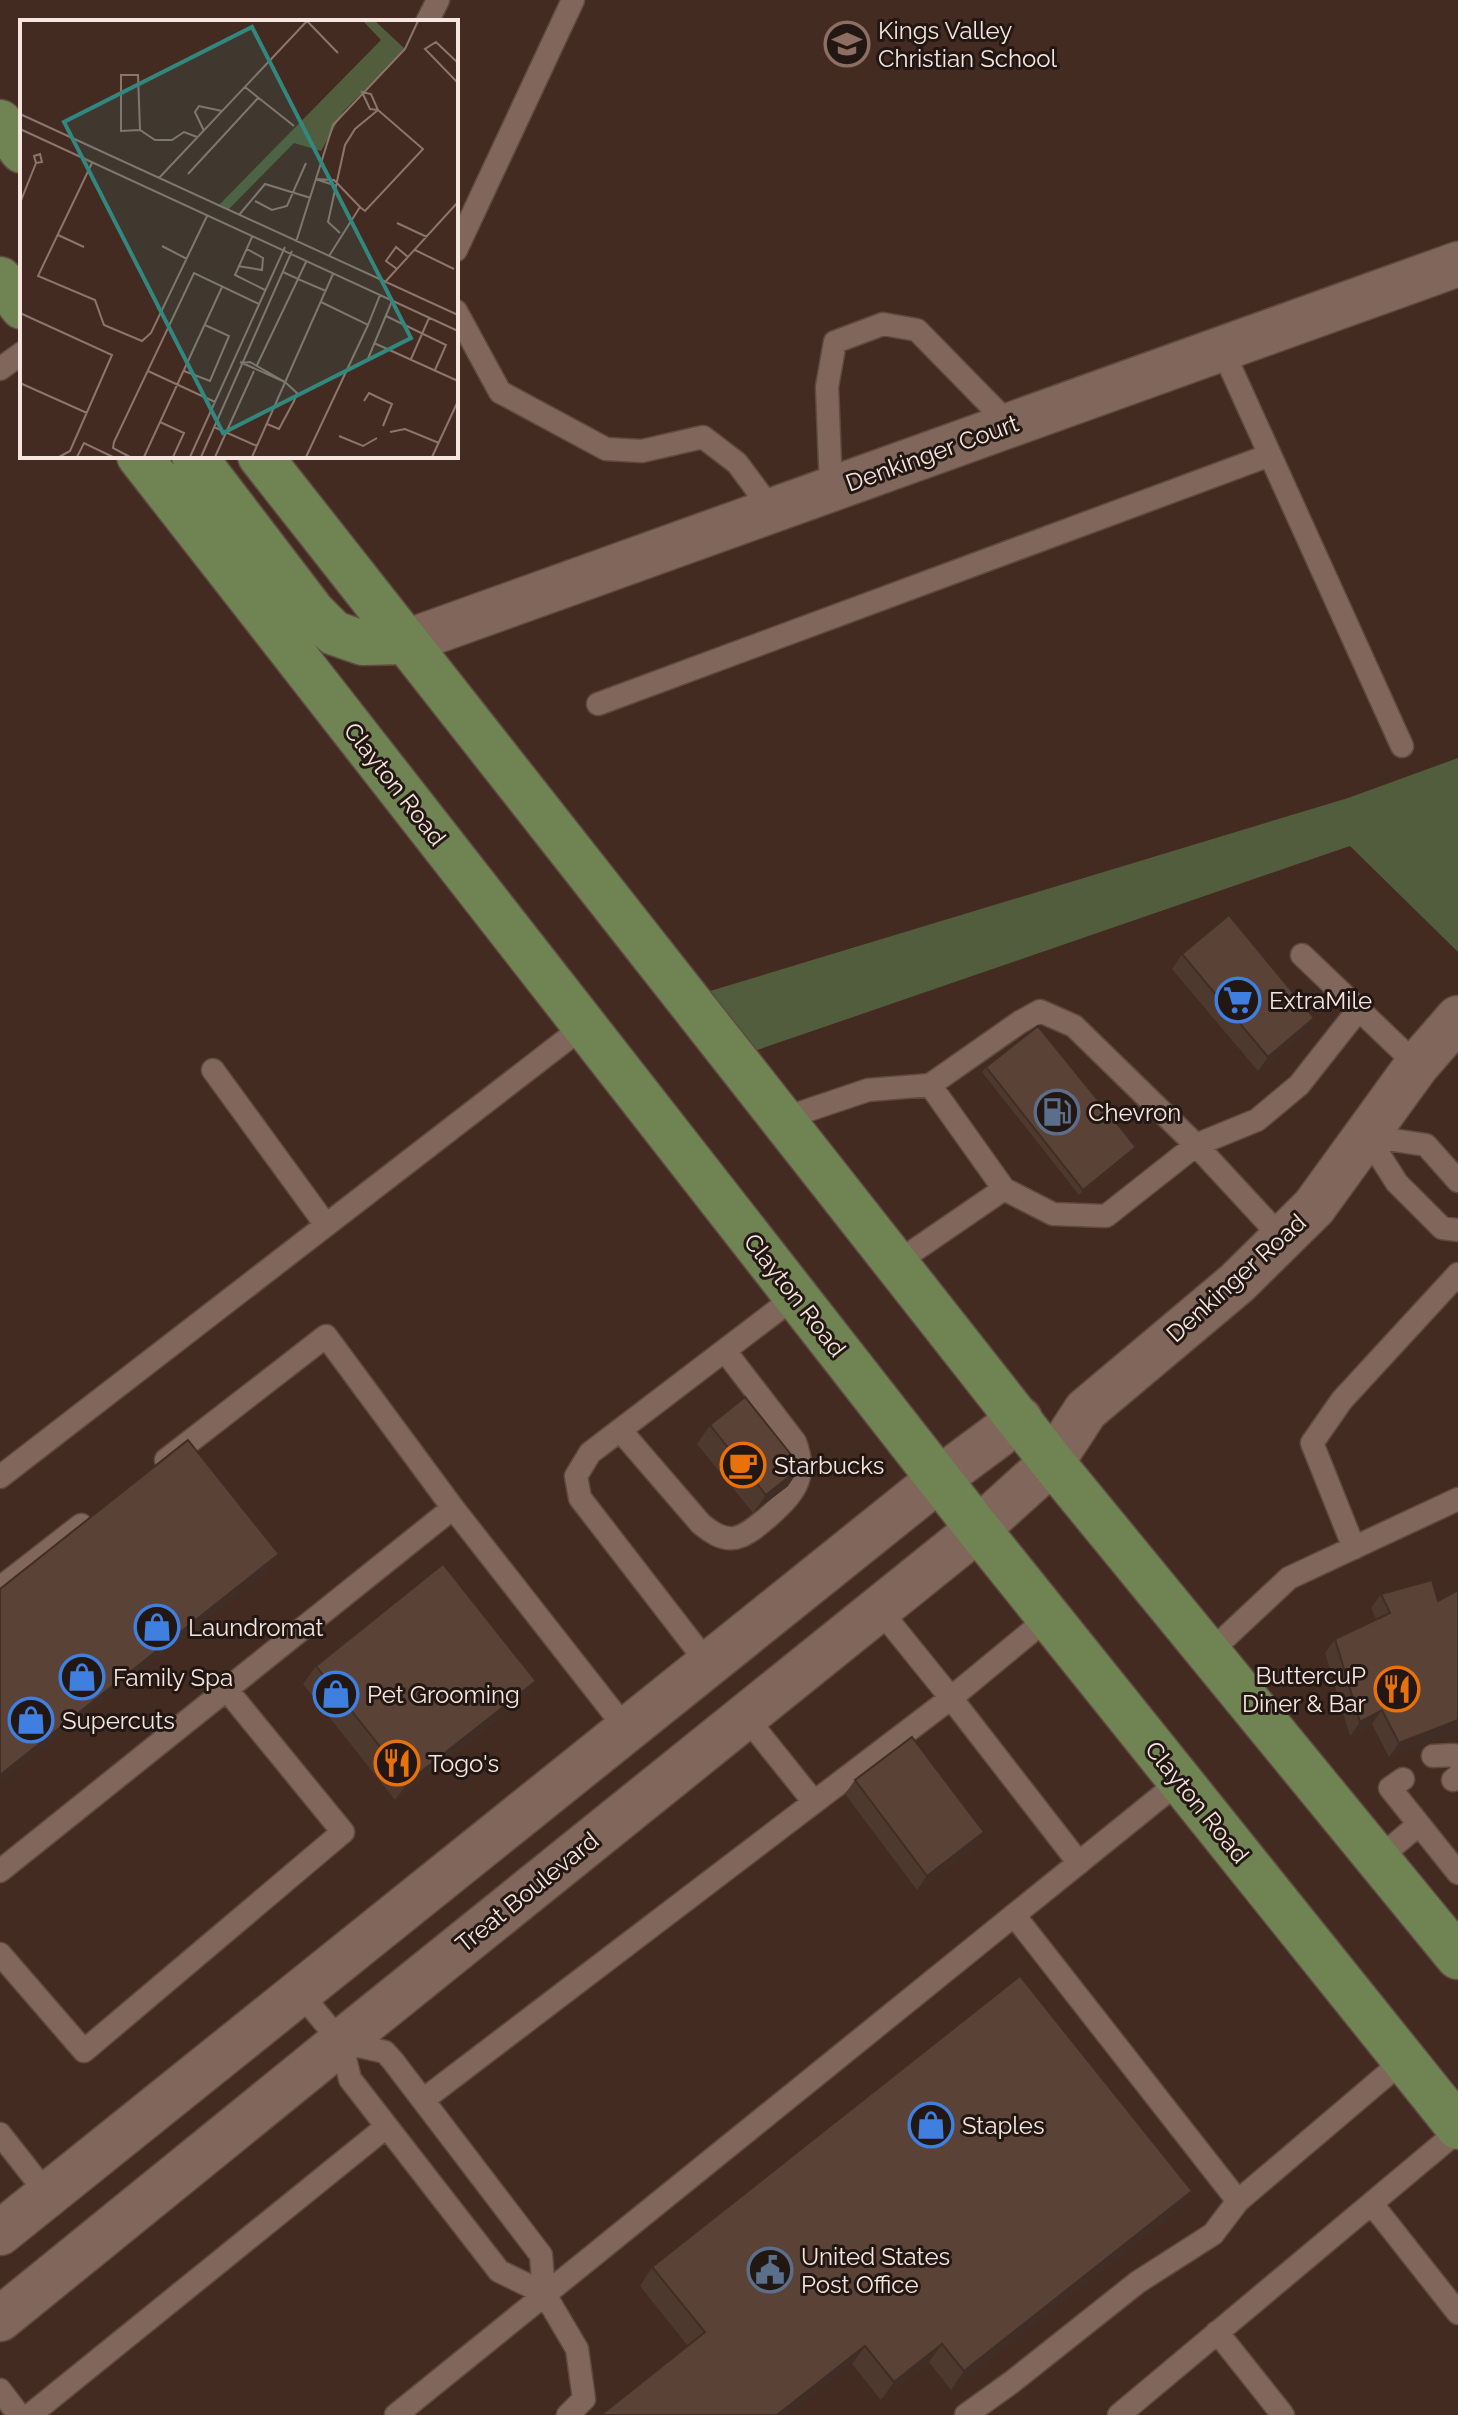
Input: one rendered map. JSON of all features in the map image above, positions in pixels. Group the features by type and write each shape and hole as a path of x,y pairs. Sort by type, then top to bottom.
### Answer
{"main road":[{"path":"0,122 20,148"},
{"name":"Denkinger Court","path":"406,642 1458,264"},
{"path":"0,279 20,304"},
{"name":"Clayton Road","path":"141,458 978,1529 1458,2129"},
{"path":"196,458 313,612 334,633 363,643 406,642"},
{"path":"262,458 1052,1462 1458,1957"},
{"name":"Denkinger Road","path":"1052,1462 1086,1410 1237,1283 1314,1207 1417,1065 1458,1018"},
{"path":"0,2233 939,1479 1020,1419 1086,1410"},
{"name":"Treat Boulevard","path":"0,2319 978,1529 1052,1462"},
{"path":"0,2261 39,2230 48,2195"}],"lane":[{"path":"428,20 438,0"},
{"path":"458,246 573,0"},
{"path":"458,315 500,392 606,449 642,451 703,437 737,463 772,510"},
{"path":"831,489 827,387 835,342 883,324 917,330 1010,425"},
{"path":"1222,349 1402,746"},
{"path":"0,369 20,354"},
{"path":"598,704 1270,455"},
{"path":"1302,955 1417,1065"},
{"path":"930,1085 1004,1189 1053,1214 1106,1216 1196,1145 1257,1120 1299,1085 1359,1009"},
{"path":"782,1119 868,1090 930,1085 1040,1011 1074,1026 1196,1145 1282,1238"},
{"path":"0,1477 584,1026"},
{"path":"213,1070 326,1225"},
{"path":"1367,1136 1426,1145 1458,1181"},
{"path":"1367,1136 1397,1183 1442,1228 1458,1230"},
{"path":"896,1263 1004,1189"},
{"path":"1354,1548 1312,1443 1342,1400 1458,1274"},
{"path":"709,1665 580,1498 576,1476 590,1453 796,1296"},
{"path":"150,1472 326,1336 453,1508 627,1730"},
{"path":"620,1430 701,1524 714,1534 733,1539 751,1532 789,1497 798,1481 802,1459 795,1442 725,1351"},
{"path":"1209,1653 1289,1578 1458,1499"},
{"path":"0,1871 453,1508"},
{"path":"0,1588 100,1511"},
{"path":"879,1609 1079,1863"},
{"path":"423,2100 951,1698 1049,1617"},
{"path":"0,1954 84,2051 343,1832 227,1690"},
{"path":"745,1716 814,1802"},
{"path":"1433,1756 1454,1755 1456,1772"},
{"path":"1403,1779 1390,1788 1441,1840 1458,1873"},
{"path":"396,2415 1180,1781"},
{"path":"1378,1859 1416,1815"},
{"path":"1014,1915 1238,2201"},
{"path":"300,1993 341,2042 350,2079 499,2271 544,2293"},
{"path":"341,2042 385,2052 541,2255 544,2293 577,2349 584,2399 568,2415"},
{"path":"966,2415 1138,2282 1213,2234 1238,2201 1404,2060"},
{"path":"30,2415 386,2127"},
{"path":"1119,2415 1458,2129"},
{"path":"0,2134 48,2195"},
{"path":"1372,2204 1458,2313"},
{"path":"1217,2332 1283,2415"},
{"path":"0,2390 19,2415"}],"green space":[{"path":"1458,758 1458,952 1350,846 734,1058 687,998 1348,798"}],"building":[{"name":"ExtraMile","path":"1229,915 1314,1018 1268,1057 1182,954"},
{"name":"Chevron","path":"1038,1026 1136,1147 1083,1190 986,1067"},
{"path":"745,1397 801,1467 766,1495 710,1425"},
{"path":"188,1440 279,1554 0,1775 0,1589"},
{"path":"443,1564 536,1681 408,1782 316,1666"},
{"name":"ButtercuP Diner & Bar","path":"1432,1580 1438,1601 1458,1590 1458,1720 1399,1743 1382,1710 1360,1722 1335,1639 1390,1613 1381,1594"},
{"path":"912,1737 984,1832 927,1876 855,1780"},
{"path":"1020,1976 1192,2191 964,2371 942,2344 894,2382 865,2346 777,2415 601,2415 705,2332 652,2267"}],"place":[{"name":"Kings Valley Christian School","path":"847,44"},
{"name":"ExtraMile","path":"1238,1000"},
{"name":"Chevron","path":"1057,1112"},
{"name":"Starbucks","path":"743,1465"},
{"name":"Laundromat","path":"157,1627"},
{"name":"Family Spa","path":"82,1677"},
{"name":"ButtercuP Diner & Bar","path":"1397,1689"},
{"name":"Pet Grooming","path":"336,1694"},
{"name":"Supercuts","path":"31,1720"},
{"name":"Togo's","path":"397,1763"},
{"name":"Staples","path":"931,2125"},
{"name":"United States Post Office","path":"770,2270"}]}
